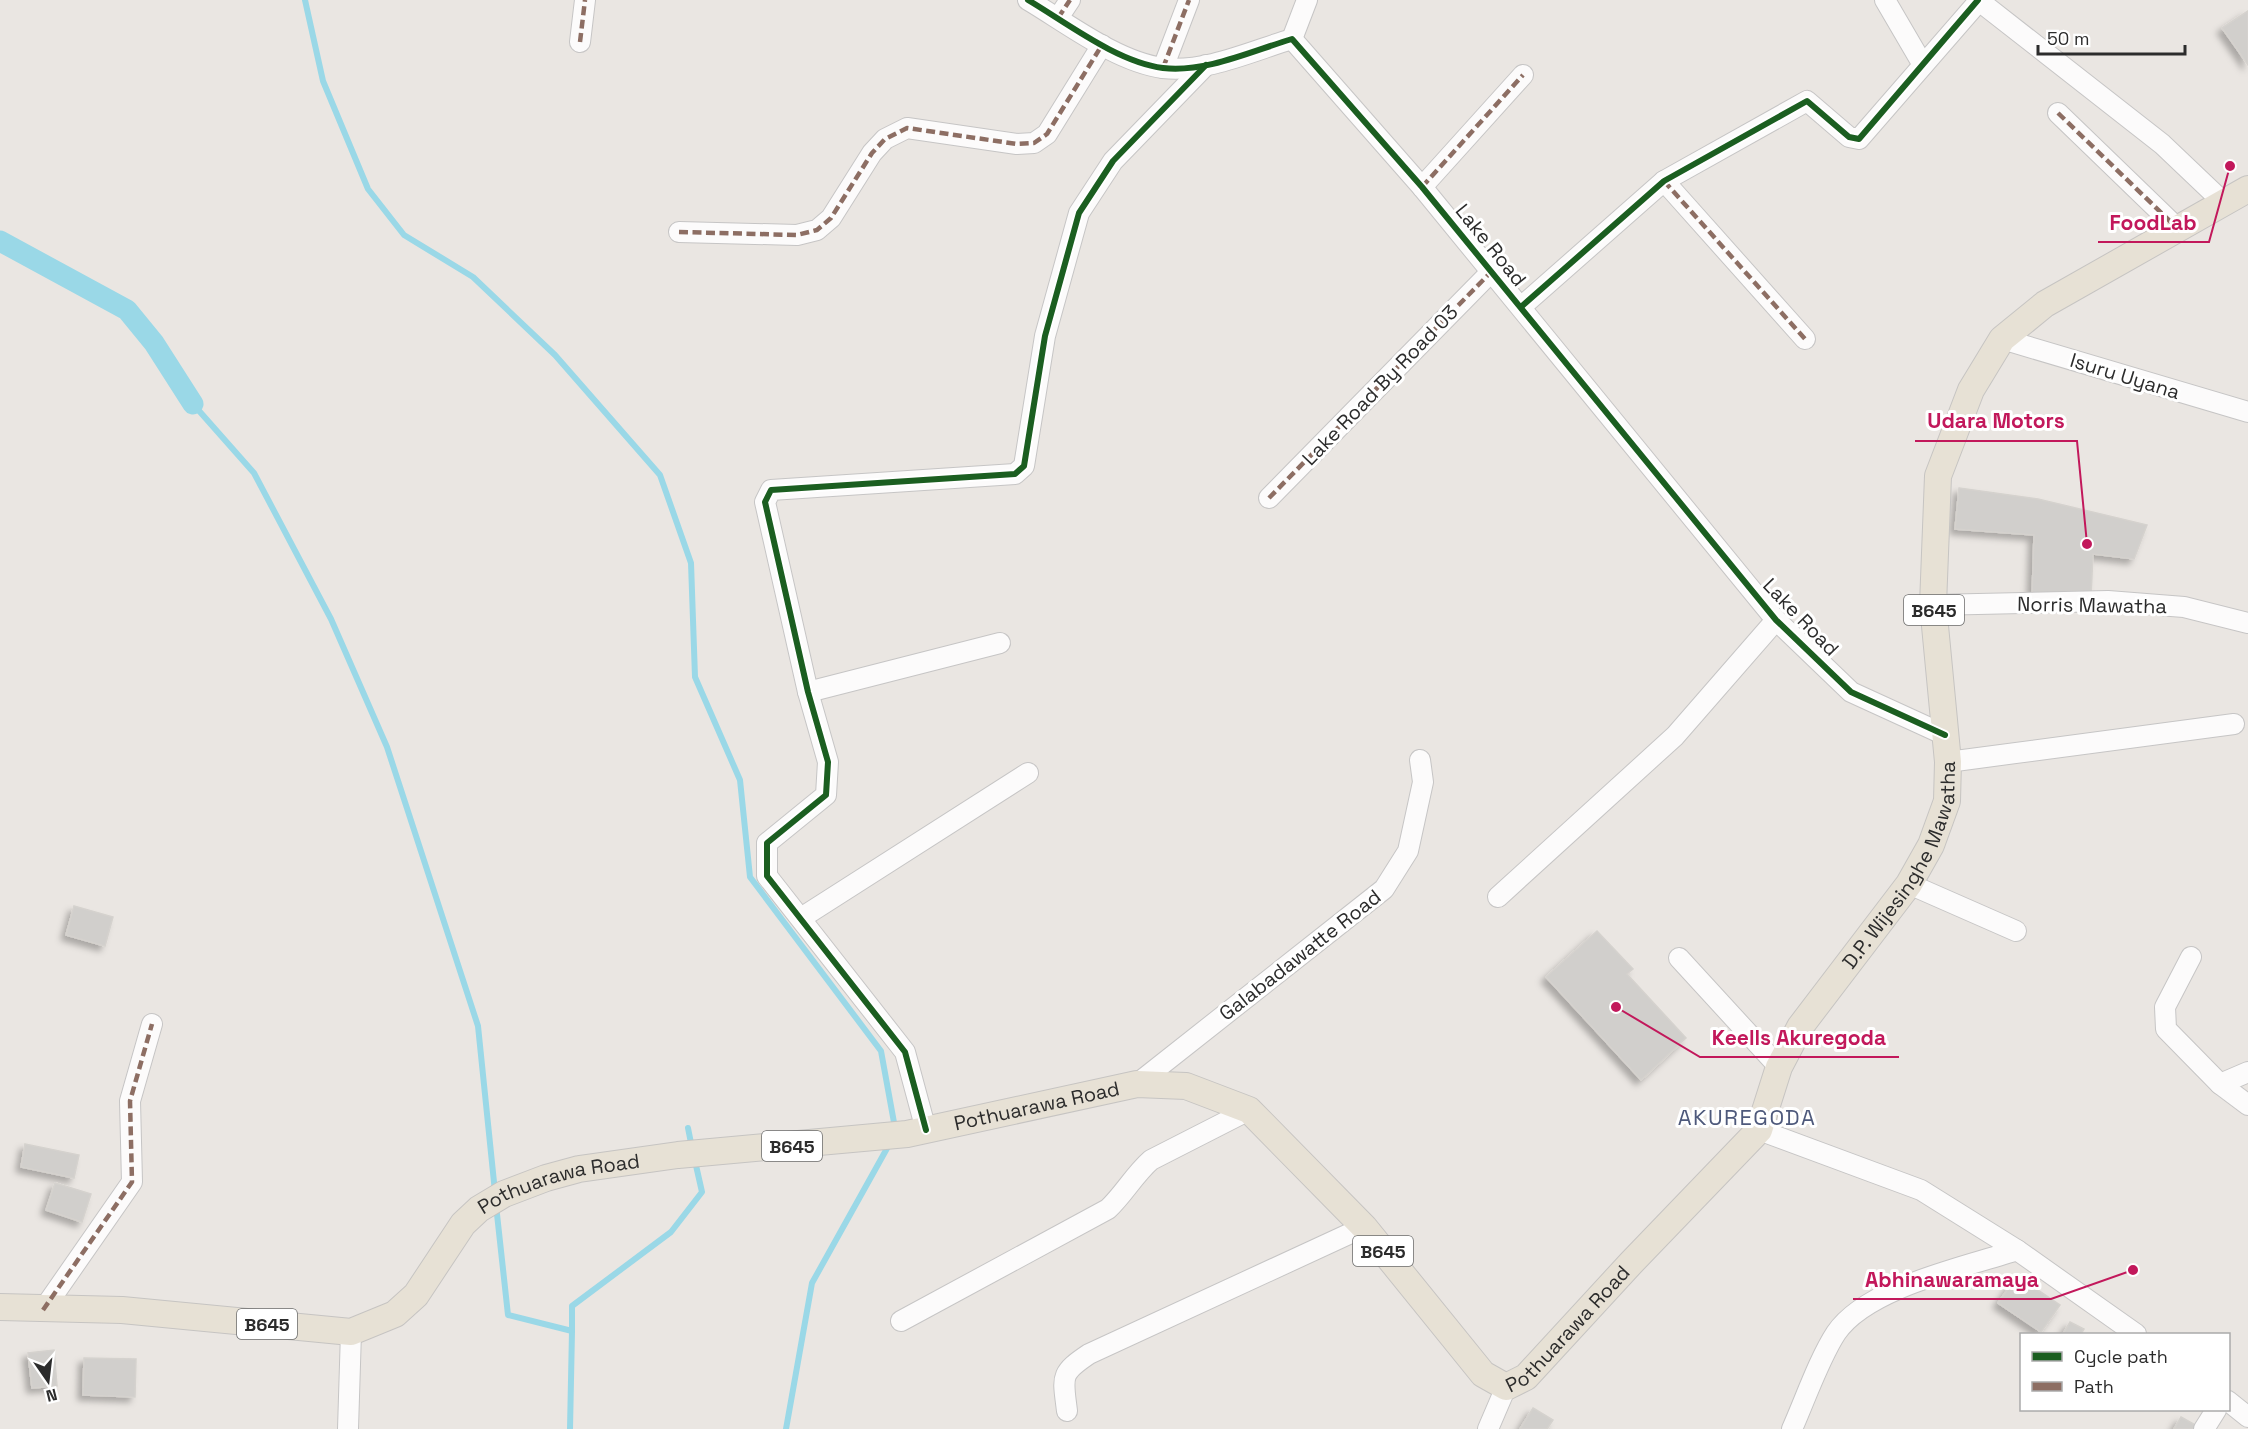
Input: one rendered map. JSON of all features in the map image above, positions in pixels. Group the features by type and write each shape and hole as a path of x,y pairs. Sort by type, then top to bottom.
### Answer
{"main road":[{"name":"D.P. Wijesinghe Mawatha","path":"1759,1130 1779,1067 1800,1027 1909,884 1931,845 1947,801 1948,762 1933,605 1938,476 1971,390 2002,339 2045,304 2248,189"},
{"name":"Pothuarawa Road","path":"0,1307 122,1311 351,1332 395,1314 416,1295 463,1224 479,1209 504,1194 579,1169 678,1155 863,1140 917,1132 1137,1084 1186,1086 1249,1110 1364,1227 1483,1374 1506,1386 1526,1377 1631,1263 1759,1130"}],"street":[{"path":"580,42 585,0"},
{"path":"1028,0 1102,45 1163,68 1206,65 1292,39 1307,0"},
{"path":"1058,18 1070,0"},
{"path":"1163,68 1189,0"},
{"path":"1885,0 1923,65"},
{"path":"1521,307 1664,181 1807,101 1849,137 1859,139 1978,1 2162,144 2223,202"},
{"name":"Lake Road","path":"1292,39 1422,187 1776,620 1851,692 1945,735"},
{"path":"679,232 797,235 817,230 831,218 872,153 885,139 907,128 1017,144 1034,142 1047,134 1102,45"},
{"path":"917,1132 905,1052 767,876 767,843 826,795 828,762 808,692 765,502 771,490 1015,474 1024,466 1045,336 1079,213 1113,161 1206,65"},
{"path":"1422,187 1523,75"},
{"path":"2058,113 2177,228"},
{"path":"1664,181 1805,339"},
{"name":"Lake Road By Road 03","path":"1269,498 1491,272"},
{"name":"Isuru Uyana","path":"2002,339 2248,412"},
{"name":"Norris Mawatha","path":"1933,605 2108,601 2184,607 2248,623"},
{"path":"1498,897 1675,735 1776,620"},
{"path":"808,692 1000,643"},
{"path":"1948,762 2234,724"},
{"name":"Galabadawatte Road","path":"1137,1084 1384,889 1408,851 1423,782 1420,760"},
{"path":"801,918 1028,773"},
{"path":"1909,884 2016,931"},
{"path":"2191,957 2165,1007 2166,1029 2220,1083 2248,1106"},
{"path":"1679,958 1779,1067"},
{"path":"43,1310 132,1182 130,1101 152,1023"},
{"path":"2220,1083 2248,1072"},
{"path":"901,1321 1108,1209 1119,1199 1141,1168 1150,1160 1249,1110"},
{"path":"1759,1130 1921,1190 2017,1250 2133,1333"},
{"path":"1067,1411 1064,1379 1069,1367 1089,1354 1364,1227"},
{"path":"1792,1429 1837,1332 1864,1307 1896,1289 2017,1250"},
{"path":"348,1429 351,1332"},
{"path":"1488,1429 1506,1386"},
{"path":"2230,1402 2248,1417"},
{"path":"2204,1429 2215,1411"}],"building":[{"path":"2248,11 2248,65 2222,28"},
{"path":"1959,488 2038,499 2147,525 2134,559 2093,554 2091,597 2032,598 2034,535 1955,529"},
{"path":"74,906 113,917 105,946 66,935"},
{"path":"1597,931 1633,969 1627,974 1686,1038 1641,1080 1546,977"},
{"path":"25,1144 79,1155 74,1178 21,1167"},
{"path":"55,1183 91,1194 82,1222 46,1210"},
{"path":"2017,1276 2060,1305 2041,1332 1998,1303"},
{"path":"2070,1322 2084,1329 2082,1333 2064,1333"},
{"path":"54,1350 57,1386 32,1388 28,1353"},
{"path":"84,1358 136,1359 135,1397 83,1395"},
{"path":"1533,1408 1553,1420 1547,1429 1520,1429"},
{"path":"2181,1417 2199,1427 2198,1429 2174,1429"}],"waterway":[{"path":"305,0 323,81 368,189 404,235 473,277 555,355 660,475 691,563 695,677 740,780 750,877 881,1051 895,1128"},
{"path":"0,241 127,310 154,343 193,404"},
{"path":"193,404 254,473 331,619 387,747 478,1026 495,1192"},
{"path":"688,1128 692,1148"},
{"path":"786,1429 812,1283 890,1143"},
{"path":"572,1331 572,1306 671,1232 702,1192 695,1161"},
{"path":"496,1205 508,1315 572,1331 570,1429"}],"marked path":[{"path":"580,42 585,0"},
{"path":"1058,18 1070,0"},
{"path":"1163,68 1189,0"},
{"path":"679,232 797,235 817,230 831,218 872,153 885,139 907,128 1017,144 1034,143 1047,134 1102,45"},
{"path":"1422,187 1523,75"},
{"path":"2058,113 2177,228"},
{"path":"1664,181 1805,339"},
{"path":"1269,498 1491,272"},
{"path":"43,1310 132,1182 130,1101 152,1024"}],"cycle path":[{"path":"1028,0 1110,50 1163,68 1179,69 1212,64 1292,39 1422,187 1776,620 1851,692 1945,735"},
{"path":"1521,307 1664,181 1807,101 1849,137 1859,139 1978,0"},
{"path":"926,1130 905,1052 767,876 767,843 826,795 828,762 808,692 765,502 771,490 1015,474 1024,466 1045,336 1079,213 1113,161 1206,65"}],"place":[{"name":"FoodLab","path":"2230,166"},
{"name":"Udara Motors","path":"2087,544"},
{"name":"Keells Akuregoda","path":"1616,1007"},
{"name":"Abhinawaramaya","path":"2133,1270"}],"district":[{"name":"AKUREGODA","path":"1747,1117"}]}
